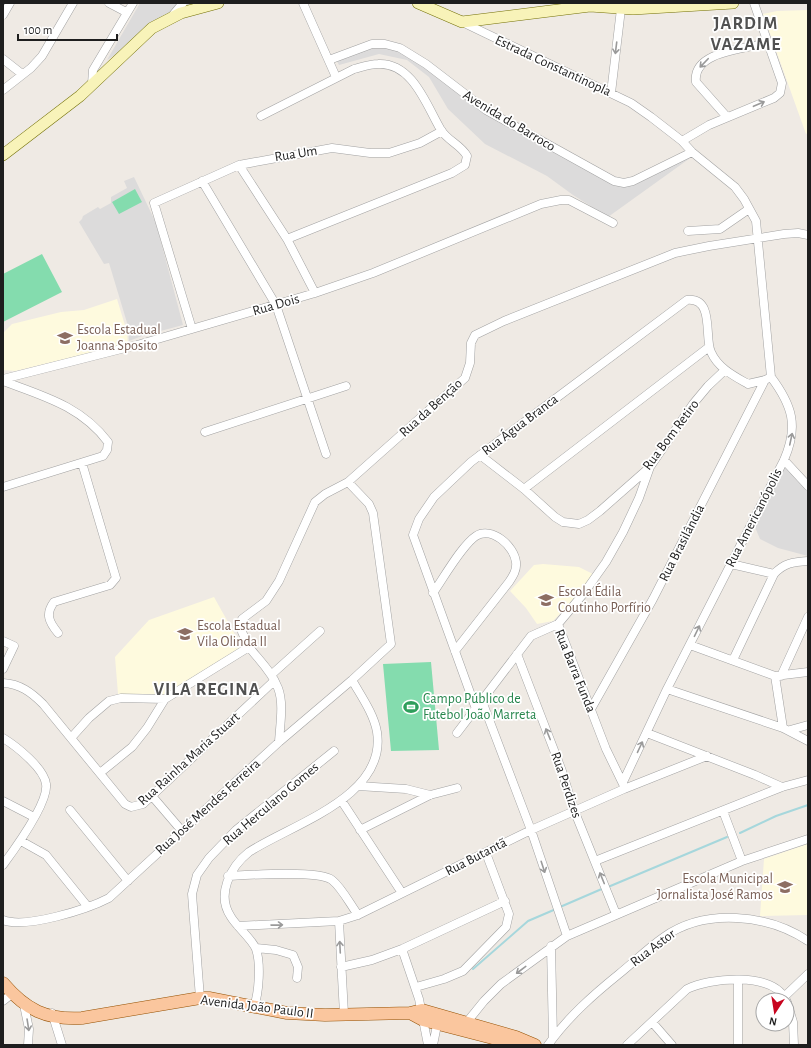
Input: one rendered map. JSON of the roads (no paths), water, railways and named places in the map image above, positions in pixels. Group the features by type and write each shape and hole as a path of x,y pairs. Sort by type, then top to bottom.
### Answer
{"main road":[{"name":"Avenida João Paulo II","path":"3,983 8,997 24,1005 52,1015 82,1018 200,998 218,999 287,1013 410,1013 466,1026 521,1043"},
{"name":"Avenida João Paulo II","path":"8,997 32,1004 52,1015"}],"street":[{"path":"3,15 10,3"},
{"path":"3,90 42,56 73,3"},
{"path":"109,3 126,12"},
{"path":"92,84 93,70 126,12 133,3"},
{"path":"3,155 92,84 126,51 171,16 183,3"},
{"path":"164,20 186,11 218,3"},
{"path":"302,3 336,77"},
{"name":"Estrada Constantinopla","path":"418,3 462,22 611,93 651,117 682,141"},
{"path":"462,22 585,5 621,10 669,5 733,3"},
{"path":"754,3 782,83 778,96 727,117 682,141 692,152 734,187 749,209 756,224 759,238 768,378"},
{"path":"611,93 621,10"},
{"path":"727,117 696,82 695,77 700,66 711,56 767,43"},
{"name":"Avenida do Barroco","path":"329,60 372,44 385,44 400,48 422,62 486,110 614,181 624,183 632,181 692,152"},
{"path":"3,59 22,74"},
{"path":"261,116 354,69 374,64 387,64 398,69 414,82 424,96 442,131 460,146 467,156 465,165 460,169 288,239"},
{"name":"Rua Um","path":"192,329 154,203 239,164 332,148 370,153 389,153 420,143 442,131"},
{"path":"239,164 288,239 315,293"},
{"path":"202,181 276,305 326,454"},
{"name":"Rua Dois","path":"3,380 192,329 315,293 373,273 541,204 569,200 613,222"},
{"path":"688,231 720,229 749,209"},
{"name":"Rua da Benção","path":"248,647 242,632 242,619 266,600 280,581 315,502 325,494 348,482 465,378 470,363 471,343 475,335 669,255 709,246 759,238 798,233 808,235"},
{"name":"Rua Água Branca","path":"476,709 413,535 419,519 434,497 446,484 480,455 687,300 696,301 703,308 706,317 709,347 713,356 725,370 748,384 768,378"},
{"path":"524,489 709,347"},
{"name":"Rua Bom Retiro","path":"480,455 564,522 579,524 588,520 600,511 650,467 693,404 708,386 725,370"},
{"name":"Rua Americanópolis","path":"624,786 646,733 667,689 784,460 791,441 793,428 791,413 782,392 768,378"},
{"name":"Rua Brasilândia","path":"591,709 657,593 768,378"},
{"path":"3,380 62,403 102,434 108,442 107,450 103,456 3,487"},
{"path":"205,432 346,386"},
{"path":"784,460 808,486"},
{"path":"58,633 49,622 50,608 54,602 110,585 116,578 82,463"},
{"path":"558,624 584,593 615,546 639,498 650,467"},
{"name":"Rua José Mendes Ferreira","path":"3,920 12,923 22,922 88,907 109,898 279,742 352,680 390,644 373,514 369,504 348,482"},
{"path":"433,593 465,547 477,536 482,534 496,536 508,545 514,556 516,563 513,576 455,651"},
{"path":"733,660 774,574 788,563 808,561"},
{"path":"731,564 774,574"},
{"path":"786,729 778,676 808,617"},
{"name":"Rua Barra Funda","path":"457,733 531,636 558,624 606,749 624,786"},
{"name":"Rua Rainha Maria Stuart","path":"3,683 14,683 35,697 128,806 140,806 320,631"},
{"path":"3,641 14,646 3,669"},
{"path":"690,645 778,676 808,672"},
{"path":"100,773 132,747 147,728 165,699 248,647 273,678 278,689 280,701 279,742"},
{"name":"Rua Perdizes","path":"516,654 562,771 574,810 616,914"},
{"path":"254,1007 259,983 256,948 231,917 226,906 226,886 228,876 238,862 249,852 341,800 358,786 371,770 377,754 378,740 374,721 352,680"},
{"path":"667,689 786,729 808,741"},
{"path":"71,738 89,718 109,701 121,698 165,699"},
{"path":"482,701 531,830 567,936"},
{"path":"786,729 808,725"},
{"path":"646,733 782,787"},
{"path":"3,738 13,744 31,761 46,783 43,800 21,841 6,856 3,865"},
{"name":"Rua Herculano Gomes","path":"200,998 192,894 197,875 209,858 236,830 334,751"},
{"name":"Rua Butantã","path":"238,926 339,921 358,915 624,786 707,756"},
{"path":"595,861 782,787 808,780"},
{"path":"358,786 406,788 430,795"},
{"path":"360,830 430,795 457,788"},
{"path":"152,796 182,831"},
{"path":"341,800 402,893"},
{"path":"3,801 34,817"},
{"path":"70,810 128,881"},
{"path":"723,811 742,860"},
{"path":"466,1026 484,1001 501,984 551,946 567,936 742,860 808,839"},
{"path":"21,841 46,855 88,907"},
{"path":"416,987 454,976 472,964 508,924 509,914 505,901 486,853"},
{"path":"228,876 323,876 336,884 358,915"},
{"path":"341,967 372,960 402,949 505,901"},
{"name":"Rua Astor","path":"548,1045 573,1014 664,937 679,928 715,919 743,919 779,926 808,941"},
{"path":"339,921 344,1014"},
{"path":"551,946 553,1038"},
{"path":"256,948 276,950 293,955 298,967 297,978"},
{"path":"402,949 416,987 428,1045"},
{"path":"793,992 808,974"},
{"path":"627,1045 687,989 699,983 717,980 754,981 768,985 780,992"},
{"path":"738,980 738,1045"},
{"path":"24,1005 29,1029 28,1045"},
{"path":"52,1015 62,1045"},
{"path":"433,1045 438,1019"},
{"path":"652,1022 672,1045"},
{"path":"793,1032 794,1045"}],"waterway":[{"path":"740,833 776,816 808,805"},
{"path":"608,887 727,837"},
{"path":"560,907 604,888"},
{"path":"473,969 528,921 556,909"}],"place":[{"name":"Escola Estadual Joanna Sposito","path":"65,338"},
{"name":"Escola Édila Coutinho Porfírio","path":"546,600"},
{"name":"Escola Estadual Vila Olinda II","path":"185,634"},
{"name":"Campo Público de Futebol João Marreta","path":"411,707"},
{"name":"Escola Municipal Jornalista José Ramos","path":"785,887"}],"district":[{"name":"JARDIM VAZAME","path":"746,34"},
{"name":"VILA REGINA","path":"207,690"}]}
